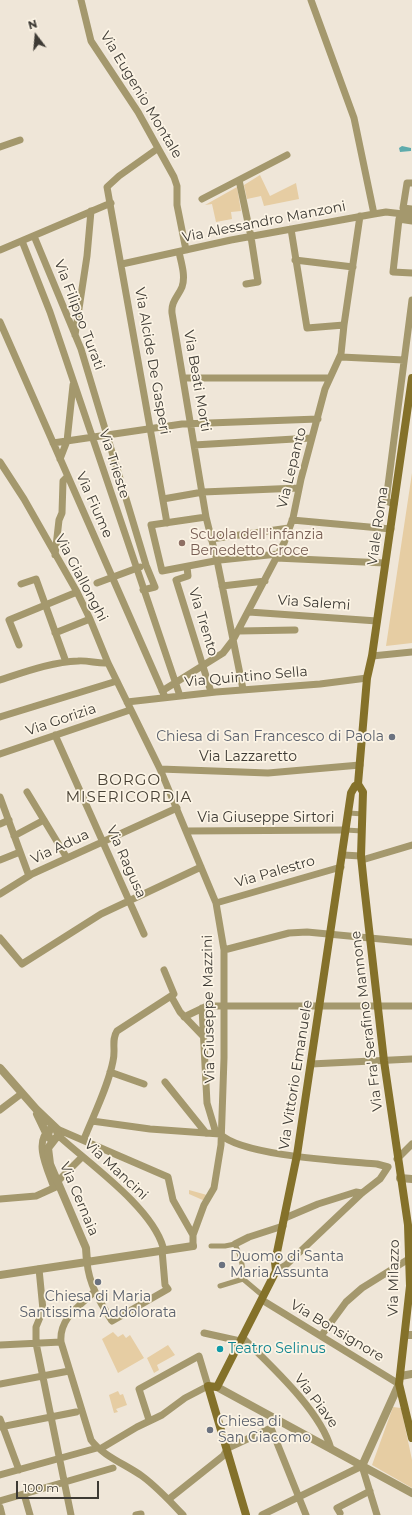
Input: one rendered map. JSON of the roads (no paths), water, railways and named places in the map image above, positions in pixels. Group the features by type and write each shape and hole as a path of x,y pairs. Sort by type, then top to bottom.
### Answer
{"main road":[{"name":"Viale Roma","path":"358,784 367,678 372,656 386,563 412,378"},
{"name":"Via Vittorio Emanuele","path":"276,1271 275,1262 297,1155 352,789 358,784"},
{"name":"Via Fra' Serafino Mannone","path":"358,784 364,792 362,831 364,885 379,1006 384,1061 398,1166"},
{"name":"Via Milazzo","path":"398,1166 407,1215 411,1257 409,1335 400,1380"},
{"path":"246,1515 226,1452 208,1386 217,1387 276,1271"},
{"path":"400,1380 412,1438"}],"street":[{"name":"Via Eugenio Montale","path":"81,0 91,41 138,112 176,182 182,251"},
{"path":"311,0 354,118 374,214"},
{"path":"0,147 20,140"},
{"name":"Via Alcide De Gasperi","path":"158,149 110,183 107,187 168,523"},
{"path":"202,199 287,155"},
{"path":"239,180 251,237 258,282 246,284"},
{"path":"412,183 407,183 404,208 410,216 399,219 393,272 412,273"},
{"path":"0,250 111,203"},
{"path":"75,335 87,256 91,211"},
{"name":"Via Alessandro Manzoni","path":"122,264 360,216 386,212 410,216"},
{"path":"360,216 341,357 404,360"},
{"path":"291,229 307,328 344,326"},
{"name":"Via Filippo Turati","path":"34,236 81,349 146,565 155,587 143,590"},
{"name":"Via Trieste","path":"22,241 50,312 180,696"},
{"name":"Via Beati Morti","path":"182,251 182,287 174,298 172,307 206,517 216,562"},
{"path":"296,260 353,267"},
{"path":"394,504 386,501 412,300"},
{"name":"Via Fiume","path":"0,322 67,477 164,694"},
{"name":"Via Lepanto","path":"164,694 175,682 223,653 239,631 249,612 290,528 311,438 318,419 329,378 341,357"},
{"path":"183,378 329,378"},
{"path":"60,459 67,441 73,381"},
{"path":"53,443 190,424 318,419"},
{"path":"194,445 311,438"},
{"name":"Via Giallonghi","path":"0,462 20,493 77,592 130,710"},
{"path":"55,555 59,520 62,514 63,480 67,477"},
{"path":"163,499 203,492 299,488"},
{"path":"206,517 151,525 162,571 216,562 220,560 277,556 386,563"},
{"path":"292,520 391,528"},
{"path":"211,539 290,528"},
{"path":"216,562 242,689"},
{"path":"97,583 146,565"},
{"name":"Via Trento","path":"187,567 188,576 176,580 211,692"},
{"path":"21,584 36,579 66,662"},
{"path":"222,586 265,581"},
{"path":"19,645 9,620 77,592"},
{"name":"Via Salemi","path":"249,612 377,621"},
{"path":"55,633 90,620"},
{"path":"239,631 295,630"},
{"path":"372,656 412,652"},
{"path":"0,680 66,662 79,660 101,664 108,663"},
{"name":"Via Quintino Sella","path":"127,702 164,694 180,696 242,689 320,684 367,678"},
{"path":"0,717 117,681"},
{"name":"Via Gorizia","path":"0,754 130,710"},
{"name":"Via Giuseppe Mazzini","path":"130,710 160,769 216,903 224,950 224,1005 218,1134 221,1146 214,1188 204,1205 193,1235"},
{"name":"Via Ragusa","path":"55,735 144,934"},
{"name":"Via Lazzaretto","path":"160,769 268,773 360,765"},
{"path":"27,792 67,858"},
{"path":"0,797 29,876"},
{"name":"Via Adua","path":"0,894 29,876 177,808"},
{"path":"348,813 363,814"},
{"path":"0,824 9,820"},
{"path":"14,836 44,820"},
{"path":"346,830 362,831"},
{"name":"Via Giuseppe Sirtori","path":"186,831 346,830"},
{"path":"343,855 362,858 412,846"},
{"path":"0,860 20,852"},
{"path":"0,938 22,964 101,914 201,867"},
{"name":"Via Palestro","path":"216,903 341,867"},
{"path":"224,950 289,933 331,934 412,942"},
{"path":"84,1139 114,1060 113,1037 122,1027 174,994 164,970"},
{"path":"171,996 184,1017 203,1036"},
{"path":"184,1017 202,1008 224,1005 320,1007 412,1006"},
{"path":"202,1008 207,1104 218,1134"},
{"path":"311,1064 412,1059"},
{"path":"0,1068 36,1110 54,1134 74,1135 168,1177 173,1200 193,1235 193,1246 0,1275"},
{"path":"110,1072 144,1084"},
{"path":"165,1082 206,1133"},
{"path":"0,1110 21,1094"},
{"path":"92,1121 150,1129 218,1134 226,1140 251,1147 297,1155 377,1164 388,1167 398,1166 412,1179"},
{"name":"Via Mancini","path":"54,1134 112,1181 131,1200 154,1228 163,1247 165,1285 168,1290 112,1321 94,1292"},
{"name":"Via Cernaia","path":"54,1134 48,1148 48,1156 57,1185"},
{"name":"Via Cernaia","path":"54,1134 41,1145 57,1185 86,1248 87,1262"},
{"path":"398,1166 412,1144"},
{"path":"0,1199 36,1196 57,1185 82,1157"},
{"path":"276,1271 286,1265 362,1193 380,1179 388,1167"},
{"path":"285,1218 318,1204 356,1192 362,1193"},
{"path":"211,1246 236,1244 249,1237 283,1226"},
{"path":"236,1244 241,1256 244,1270 243,1279"},
{"path":"321,1336 346,1302 362,1288 411,1257"},
{"path":"87,1262 88,1276 94,1292 62,1324 61,1342 91,1440 99,1449 142,1476 169,1499 183,1515"},
{"path":"39,1268 43,1310 36,1327 36,1343 71,1515"},
{"path":"220,1286 243,1279"},
{"path":"243,1279 262,1298"},
{"name":"Via Bonsignore","path":"262,1298 321,1336 400,1380"},
{"path":"204,1333 241,1339"},
{"name":"Via Piave","path":"241,1339 279,1374 312,1413 328,1437 331,1449"},
{"path":"0,1345 61,1342"},
{"path":"0,1475 99,1449 162,1414 185,1398 208,1386 199,1356 189,1360 138,1389 150,1420"},
{"path":"0,1384 69,1371"},
{"path":"262,1515 362,1466 400,1380 412,1374"},
{"path":"217,1387 412,1493"},
{"path":"19,1470 1,1424 76,1412"},
{"path":"169,1499 226,1452 228,1448 271,1428 275,1419"},
{"path":"271,1428 306,1515"},
{"path":"362,1466 377,1515"},
{"path":"0,1501 113,1468"},
{"path":"340,1513 337,1508 370,1491"},
{"path":"24,1494 30,1515"},
{"path":"0,1507 2,1515"}],"water":[{"path":"402,146 411,148 411,151 400,152 399,148"}],"place":[{"name":"Scuola dell'infanzia Benedetto Croce","path":"182,543"},
{"name":"Chiesa di San Francesco di Paola","path":"392,737"},
{"name":"Duomo di Santa Maria Assunta","path":"222,1265"},
{"name":"Chiesa di Maria Santissima Addolorata","path":"98,1282"},
{"name":"Teatro Selinus","path":"220,1349"},
{"name":"Chiesa di San Giacomo","path":"210,1430"}],"district":[{"name":"BORGO MISERICORDIA","path":"129,790"}]}
